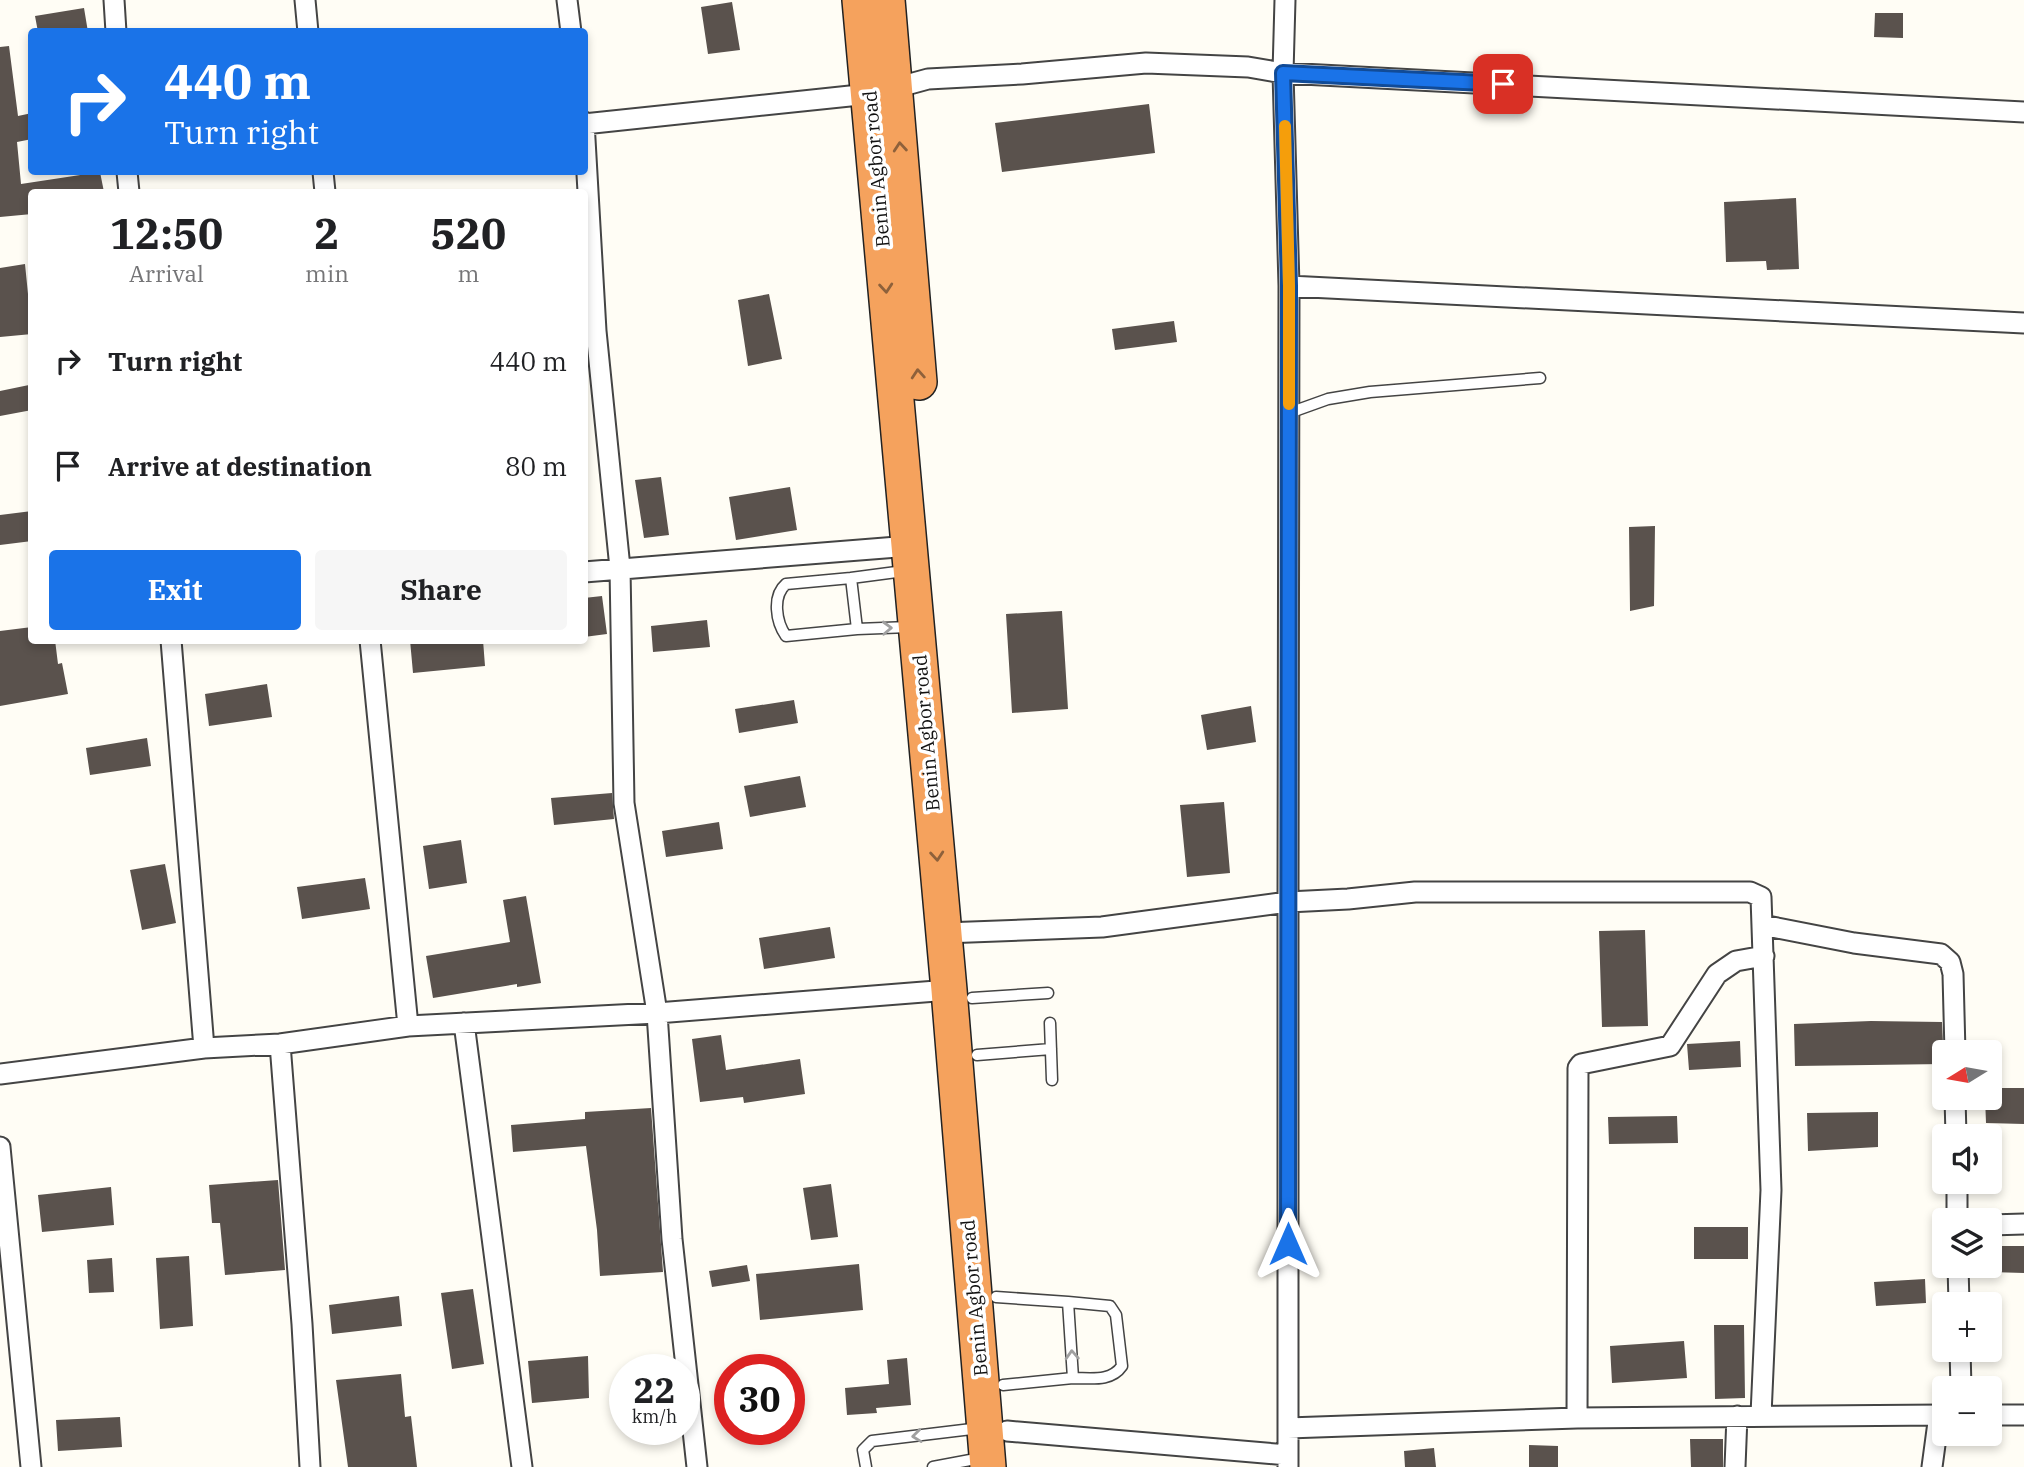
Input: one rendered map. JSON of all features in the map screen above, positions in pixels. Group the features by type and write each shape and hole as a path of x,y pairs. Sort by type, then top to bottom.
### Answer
{"highway":[{"name":"Benin Agbor road","path":"860,0 882,91 932,545 960,994 995,1450"},
{"name":"Benin Agbor road","path":"887,0 882,91 911,558 917,627 956,933"},
{"name":"Benin Agbor road","path":"960,994 977,1055 1003,1385 995,1450"}],"street":[{"path":"114,0 117,28"},
{"path":"305,0 308,28"},
{"path":"567,0 570,28"},
{"path":"995,1450 1288,1461 1289,286 1283,73 1285,0"},
{"path":"588,123 882,91 928,79 1146,63 1248,67 1283,73 2024,112"},
{"path":"588,175 596,331 620,568 624,803 657,1013 672,1239 697,1467"},
{"path":"1289,286 2024,323"},
{"path":"588,572 620,568 911,558"},
{"path":"171,644 204,1048"},
{"path":"370,644 408,1026"},
{"path":"956,933 1102,927 1288,902 1415,892 1750,892 1761,897 1771,1190 1761,1415"},
{"path":"1762,925 1854,943 1941,954 1950,962 1953,974 1955,1040"},
{"path":"1577,1418 1578,1068 1581,1064 1670,1046 1717,974 1736,961 1764,956"},
{"path":"0,1074 204,1048 279,1044 408,1026 960,994"},
{"path":"464,1023 522,1467"},
{"path":"279,1044 302,1324 310,1467"},
{"path":"0,1147 31,1467"},
{"path":"2002,1225 2024,1224"},
{"path":"1288,1428 1577,1418 1932,1415"},
{"path":"2002,1415 2024,1415"},
{"path":"1735,1467 1737,1416"},
{"path":"1932,1467 1936,1446"}],"lane":[{"path":"1289,413 1328,400 1370,392 1540,378"},
{"path":"911,558 851,578 786,584 779,589 777,599 779,627 786,636 917,627"},
{"path":"851,578 858,629"},
{"path":"960,994 1048,993"},
{"path":"1050,1023 1052,1080"},
{"path":"977,1055 1051,1049"},
{"path":"996,1297 1110,1306 1116,1315 1122,1366 1117,1373 1108,1377 1003,1385"},
{"path":"1069,1302 1073,1378"},
{"path":"866,1467 863,1450 872,1441 995,1450"},
{"path":"933,1467 995,1450"}],"building":[{"path":"732,2 740,50 708,54 701,7"},
{"path":"84,8 87,28 37,28 35,16"},
{"path":"1875,13 1903,13 1903,38 1874,37"},
{"path":"9,46 18,116 28,114 28,140 17,142 21,184 80,175 101,175 103,189 28,189 28,214 0,217 0,47"},
{"path":"1149,104 1155,153 1002,172 995,123"},
{"path":"1796,198 1799,269 1767,270 1766,261 1726,262 1724,202"},
{"path":"25,264 28,334 0,337 0,268"},
{"path":"769,294 782,359 748,366 738,300"},
{"path":"1174,321 1177,342 1115,350 1112,329"},
{"path":"28,385 28,411 0,416 0,391"},
{"path":"661,477 669,535 644,538 635,480"},
{"path":"790,487 797,530 736,540 729,497"},
{"path":"28,512 28,542 0,545 0,515"},
{"path":"1655,526 1654,606 1630,611 1629,527"},
{"path":"602,596 607,634 588,636 588,598"},
{"path":"1062,611 1068,709 1012,713 1006,614"},
{"path":"707,620 710,647 653,652 651,626"},
{"path":"28,628 28,644 56,644 58,664 62,663 68,694 0,706 0,631"},
{"path":"410,644 483,644 485,666 413,673"},
{"path":"267,684 272,717 209,726 205,694"},
{"path":"794,700 798,723 739,733 735,709"},
{"path":"1251,706 1256,742 1207,750 1201,715"},
{"path":"147,738 151,766 90,775 86,748"},
{"path":"800,776 806,807 750,817 744,786"},
{"path":"612,793 614,819 554,825 551,798"},
{"path":"1224,802 1230,873 1187,877 1180,805"},
{"path":"719,822 723,849 666,857 662,831"},
{"path":"461,840 467,883 429,889 423,846"},
{"path":"165,864 176,923 142,930 130,870"},
{"path":"365,878 370,909 302,919 297,887"},
{"path":"526,896 541,983 517,987 517,984 433,998 426,956 510,942 503,900"},
{"path":"830,927 835,958 764,969 759,938"},
{"path":"1645,930 1648,1026 1602,1027 1599,931"},
{"path":"1942,1022 1943,1040 1932,1040 1932,1064 1795,1066 1794,1024"},
{"path":"721,1035 726,1070 800,1059 805,1094 744,1103 743,1097 700,1102 692,1039"},
{"path":"1740,1041 1741,1067 1689,1070 1687,1044"},
{"path":"2002,1088 2024,1088 2024,1124 1986,1123 1986,1110 2002,1110"},
{"path":"651,1108 663,1272 600,1276 586,1146 513,1152 511,1125 585,1119 585,1112"},
{"path":"1878,1112 1878,1147 1808,1151 1807,1113"},
{"path":"1677,1116 1678,1143 1609,1144 1608,1117"},
{"path":"278,1180 285,1270 225,1275 220,1223 212,1223 209,1185"},
{"path":"831,1184 838,1237 811,1240 803,1188"},
{"path":"111,1187 114,1225 42,1232 38,1195"},
{"path":"1694,1227 1748,1227 1748,1259 1694,1259"},
{"path":"2002,1246 2024,1246 2024,1273 2002,1272"},
{"path":"189,1256 193,1326 160,1329 156,1258"},
{"path":"112,1258 114,1292 89,1293 87,1260"},
{"path":"859,1264 863,1310 760,1320 756,1274"},
{"path":"747,1265 750,1281 712,1287 709,1271"},
{"path":"1925,1279 1926,1303 1876,1306 1874,1282"},
{"path":"473,1289 484,1364 452,1369 441,1293"},
{"path":"399,1296 402,1326 332,1334 329,1305"},
{"path":"1714,1325 1744,1325 1745,1398 1715,1399"},
{"path":"1684,1341 1687,1378 1612,1383 1610,1346"},
{"path":"588,1356 589,1398 532,1403 528,1361"},
{"path":"907,1358 911,1405 876,1408 877,1413 847,1415 845,1388 889,1384 887,1360"},
{"path":"401,1374 405,1417 411,1416 417,1467 348,1467 336,1380"},
{"path":"120,1417 122,1447 58,1451 56,1420"},
{"path":"1690,1439 1723,1439 1723,1467 1691,1467"},
{"path":"1529,1445 1558,1446 1558,1467 1529,1467"},
{"path":"1434,1448 1436,1467 1405,1467 1404,1451"}],"slow traffic":[{"path":"1285,126 1289,404"}],"route":[{"path":"1288,1244 1289,286 1283,73 1503,84"}]}
